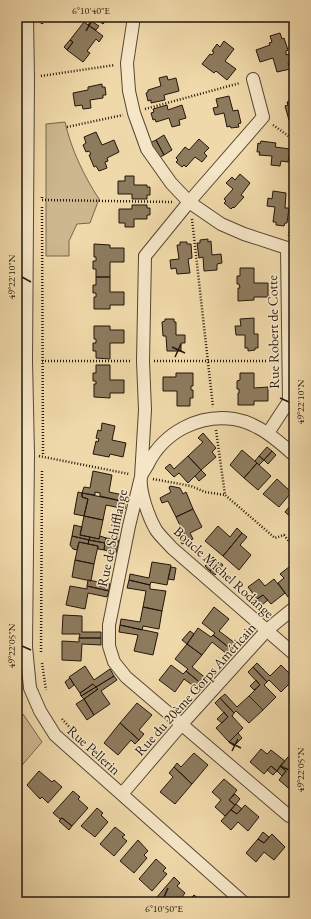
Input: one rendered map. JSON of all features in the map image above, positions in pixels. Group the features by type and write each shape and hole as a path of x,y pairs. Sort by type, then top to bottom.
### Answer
{"street":[{"name":"Rue Pellerin","path":"27,17 22,44 28,79 21,361 28,454 22,648 30,688 40,711 55,735 243,902"},
{"path":"134,17 127,63 128,91 147,149 171,183 189,202 221,224 244,234 291,248"},
{"path":"253,79 264,117"},
{"name":"Rue de Schifflange","path":"264,117 189,202 145,256 143,361 145,410 141,477 129,526 110,625 110,646 114,662 126,677 181,725 291,813"},
{"name":"Rue Robert de Cotte","path":"268,432 289,401 288,361 291,248"},
{"path":"141,477 152,455 168,439 188,425 215,418 236,419 268,432 294,455"},
{"name":"Boucle Michel Rodange","path":"141,477 144,502 156,530 172,548 294,654"},
{"name":"Rue du 20ème Corps Américain","path":"122,794 266,630 294,608"}],"path":[{"path":"28,79 127,63"},
{"path":"67,127 134,112 253,79"},
{"path":"264,117 294,140"},
{"path":"291,248 294,193"},
{"path":"26,200 42,200 43,457"},
{"path":"46,200 189,202 194,232 207,361 225,495"},
{"path":"21,361 288,361"},
{"path":"28,454 191,486 205,492 225,495 275,538 284,535 294,548"},
{"path":"41,654 42,465"},
{"path":"42,662 46,692"},
{"path":"57,714 75,734"}],"shaded area":[{"path":"65,122 79,162 99,199 90,223 77,224 69,241 69,256 46,256 46,124"},
{"path":"23,714 42,742 17,771 17,722"}],"building":[{"path":"93,17 108,17 103,24"},
{"path":"91,21 99,26 96,30 88,25"},
{"path":"84,22 103,36 99,42 96,39 87,51 90,53 83,62 67,50 73,42 70,40"},
{"path":"280,33 282,39 284,38 288,50 286,51 286,55 289,54 291,62 288,63 290,69 277,72 273,58 260,62 256,50 270,45 269,43 272,42 270,36"},
{"path":"70,40 73,42 67,50 64,47"},
{"path":"224,41 234,49 225,61 236,69 227,80 216,71 214,73 202,64 210,54 212,55 214,52 212,51 217,44 220,47"},
{"path":"167,76 168,80 176,78 179,91 164,95 165,100 151,103 151,100 148,101 146,93 148,90 161,86 159,78"},
{"path":"102,84 102,87 105,87 106,95 103,95 103,98 90,100 91,108 83,109 82,105 75,106 73,93 88,90 88,87"},
{"path":"229,96 233,111 238,110 241,123 238,124 239,127 227,127 224,113 215,115 213,108 218,107 216,99"},
{"path":"294,100 294,123 293,118 289,120 285,106 288,105 287,102"},
{"path":"167,105 168,110 182,105 186,118 179,120 180,125 172,127 169,118 156,122 155,119 153,120 151,113 154,112 153,109"},
{"path":"96,132 102,145 114,140 119,152 107,158 108,161 105,162 107,168 99,171 96,166 94,167 89,155 91,154 89,151 86,152 83,145 86,143 84,137"},
{"path":"164,135 172,150 164,155 156,140"},
{"path":"199,139 209,148 204,153 207,156 202,162 195,157 186,167 184,165 182,167 176,162 178,160 176,158 185,147 189,150"},
{"path":"156,140 164,155 158,158 150,143"},
{"path":"261,141 276,143 275,147 290,149 288,162 281,161 280,166 271,165 272,156 259,155 260,152 257,152 258,143 260,144"},
{"path":"240,174 250,183 241,195 244,197 234,208 233,207 231,209 224,203 226,201 224,199 233,189 226,183 232,177 235,180"},
{"path":"125,176 134,176 134,185 147,185 147,187 150,187 150,195 147,195 147,199 132,199 132,194 118,194 118,181 125,181"},
{"path":"273,191 286,193 285,208 289,208 287,223 285,223 284,226 276,225 276,222 273,222 275,207 267,206 268,198 272,199"},
{"path":"132,205 147,205 147,208 150,208 150,215 147,215 147,219 134,219 134,227 125,227 125,223 119,223 119,209 132,209"},
{"path":"208,239 208,242 211,241 212,255 221,254 222,263 217,264 217,270 204,271 203,257 199,258 197,243 200,243 200,240"},
{"path":"180,242 187,242 187,244 191,244 192,258 188,259 190,273 177,274 176,268 171,269 170,260 179,259 177,245 180,245"},
{"path":"94,244 110,245 110,248 124,248 124,262 110,262 110,277 96,277 96,269 93,269 93,261 96,261 96,257 94,257"},
{"path":"240,268 254,268 254,283 268,283 268,297 254,297 254,300 238,301 238,288 240,288 239,284 237,284 237,276 240,276"},
{"path":"96,277 110,277 110,292 124,292 124,305 110,305 110,309 94,309 94,297 96,297 96,293 93,293 93,285 96,285"},
{"path":"254,318 254,334 258,334 258,348 248,351 248,348 245,348 245,335 236,335 235,326 241,326 240,319"},
{"path":"165,319 174,319 174,322 176,322 176,335 185,335 185,343 181,343 181,351 167,351 166,336 163,336 162,322 165,321"},
{"path":"94,326 110,326 110,330 124,330 124,343 110,343 110,359 96,358 96,351 93,351 93,343 96,343 96,339 94,339"},
{"path":"96,365 110,365 110,380 124,380 124,393 110,393 110,398 94,397 94,384 96,384 96,381 93,381 93,373 96,373"},
{"path":"176,373 193,373 193,386 191,386 191,390 193,390 193,398 190,398 190,406 177,406 177,391 163,391 163,377 176,377"},
{"path":"240,373 254,373 254,388 268,387 268,401 254,401 254,405 238,405 239,389 237,389 237,381 240,380"},
{"path":"102,423 115,426 112,440 126,443 123,457 110,454 109,457 93,454 96,441 98,442 99,439 96,438 98,430 101,431"},
{"path":"203,433 216,448 212,452 216,457 201,470 188,456 203,442 198,438"},
{"path":"267,447 272,451 264,460 259,456"},
{"path":"242,450 257,463 244,478 230,465"},
{"path":"272,451 276,455 268,464 264,460"},
{"path":"188,456 201,470 188,483 179,473 174,477 165,468 170,464 174,469"},
{"path":"259,456 264,460 259,465 255,461"},
{"path":"257,463 271,476 258,490 244,478"},
{"path":"201,470 206,475 199,481 195,476"},
{"path":"93,471 112,475 109,492 128,496 126,502 100,496 100,493 95,492 95,495 82,493 84,487 90,488"},
{"path":"277,479 289,490 294,484 294,495 292,497 290,494 279,507 263,494"},
{"path":"170,486 180,488 183,494 186,492 193,509 176,517 168,501 162,503 160,498 171,492 169,488"},
{"path":"78,492 82,493 82,497 88,499 84,516 74,514"},
{"path":"82,493 126,502 125,509 106,505 103,520 84,516 88,499 82,497"},
{"path":"294,501 294,520 285,512"},
{"path":"193,509 202,527 190,533 193,539 182,544 179,538 185,536 176,517"},
{"path":"84,516 103,520 99,539 80,535"},
{"path":"74,525 82,527 80,535 90,537 89,540 72,536"},
{"path":"218,526 230,537 237,528 242,533 223,556 205,541"},
{"path":"242,533 247,537 240,545 251,555 239,570 223,556"},
{"path":"72,536 89,540 88,544 79,542 77,550 73,549 70,545"},
{"path":"100,536 106,538 105,543 89,540 90,537 99,539"},
{"path":"106,538 119,540 118,546 105,543"},
{"path":"89,540 105,543 104,550 98,549 98,546 88,544"},
{"path":"79,542 98,546 94,564 75,560"},
{"path":"105,543 118,546 116,553 104,550"},
{"path":"213,557 218,561 210,571 205,566"},
{"path":"75,560 94,564 91,581 72,577"},
{"path":"218,561 223,565 215,575 210,571"},
{"path":"152,562 171,565 167,585 151,582 150,585 129,580 130,574 149,578"},
{"path":"294,563 294,592 288,597 278,583 284,578 280,574"},
{"path":"171,567 176,568 174,580 168,579"},
{"path":"259,579 265,586 274,579 285,593 271,604 263,595 257,599 248,587"},
{"path":"88,580 110,584 109,591 87,586"},
{"path":"129,580 150,585 150,589 166,591 162,611 143,607 146,591 127,588"},
{"path":"70,586 87,589 87,586 109,591 107,597 88,593 85,609 66,605"},
{"path":"263,595 268,600 262,605 257,599"},
{"path":"143,607 162,611 159,629 143,626 142,630 120,625 121,619 140,622"},
{"path":"214,607 229,619 219,631 235,643 231,649 213,635 215,633 202,623"},
{"path":"63,615 82,616 82,632 101,632 101,638 79,638 80,634 62,634"},
{"path":"120,625 158,633 153,655 134,651 138,635 119,632"},
{"path":"198,628 211,637 213,635 231,649 227,654 212,642 202,655 187,644"},
{"path":"190,631 194,634 187,644 182,640"},
{"path":"79,638 101,638 101,645 82,644 81,661 62,660 62,641 79,642"},
{"path":"187,644 202,655 192,667 207,679 203,685 186,671 188,669 175,659"},
{"path":"257,663 270,676 281,665 294,679 281,692 269,680 267,682 253,667"},
{"path":"171,665 183,674 186,671 203,685 199,690 184,679 175,692 159,680"},
{"path":"85,666 94,680 110,669 114,676 96,687 93,684 80,693 69,677"},
{"path":"253,667 267,682 264,685 276,697 263,710 249,696 260,685 248,672"},
{"path":"114,676 117,680 101,691 110,704 94,715 84,699 98,689 96,687"},
{"path":"70,678 74,685 69,689 65,682"},
{"path":"256,680 260,685 254,690 250,686"},
{"path":"93,684 96,687 81,696 80,693"},
{"path":"96,687 98,689 84,699 81,696"},
{"path":"225,694 237,707 249,696 263,710 249,723 236,711 234,713 220,698"},
{"path":"220,698 234,713 232,716 243,728 229,742 216,728 228,717 215,703"},
{"path":"84,699 94,715 87,720 76,704"},
{"path":"137,703 152,715 139,730 144,734 139,740 120,723"},
{"path":"224,712 228,717 222,723 217,719"},
{"path":"120,723 139,740 135,744 131,740 118,755 104,743"},
{"path":"238,733 242,738 234,746 229,742"},
{"path":"261,749 267,754 271,750 285,761 277,771 271,766 264,774 250,762"},
{"path":"194,753 208,765 192,784 174,767 177,763 181,767"},
{"path":"288,757 294,762 293,792 279,780 286,771 280,766"},
{"path":"271,766 277,771 273,775 267,770"},
{"path":"280,766 286,771 282,776 277,771"},
{"path":"174,767 192,784 175,804 160,792 173,777 169,773"},
{"path":"39,771 52,782 54,780 62,787 48,803 42,797 40,799 27,785"},
{"path":"224,779 237,790 229,800 235,805 225,816 215,807 221,800 212,792"},
{"path":"73,791 80,797 78,799 88,808 72,826 53,813"},
{"path":"235,794 240,799 235,805 229,800"},
{"path":"236,804 242,809 237,814 231,810"},
{"path":"245,805 259,817 248,831 238,822 231,830 221,821 231,810 237,814"},
{"path":"97,808 103,813 101,815 108,822 95,837 81,826"},
{"path":"62,818 72,826 69,830 59,821"},
{"path":"115,827 125,835 122,837 127,841 114,856 100,844"},
{"path":"263,832 269,837 264,843 258,839"},
{"path":"272,834 285,847 274,860 264,852 256,862 246,853 258,839 264,843"},
{"path":"138,840 148,851 144,855 147,858 134,873 120,861"},
{"path":"156,859 166,868 163,871 167,874 152,891 139,879"},
{"path":"174,877 180,883 177,886 185,893 178,902 163,902 157,897"},
{"path":"194,895 200,902 187,902"}]}
